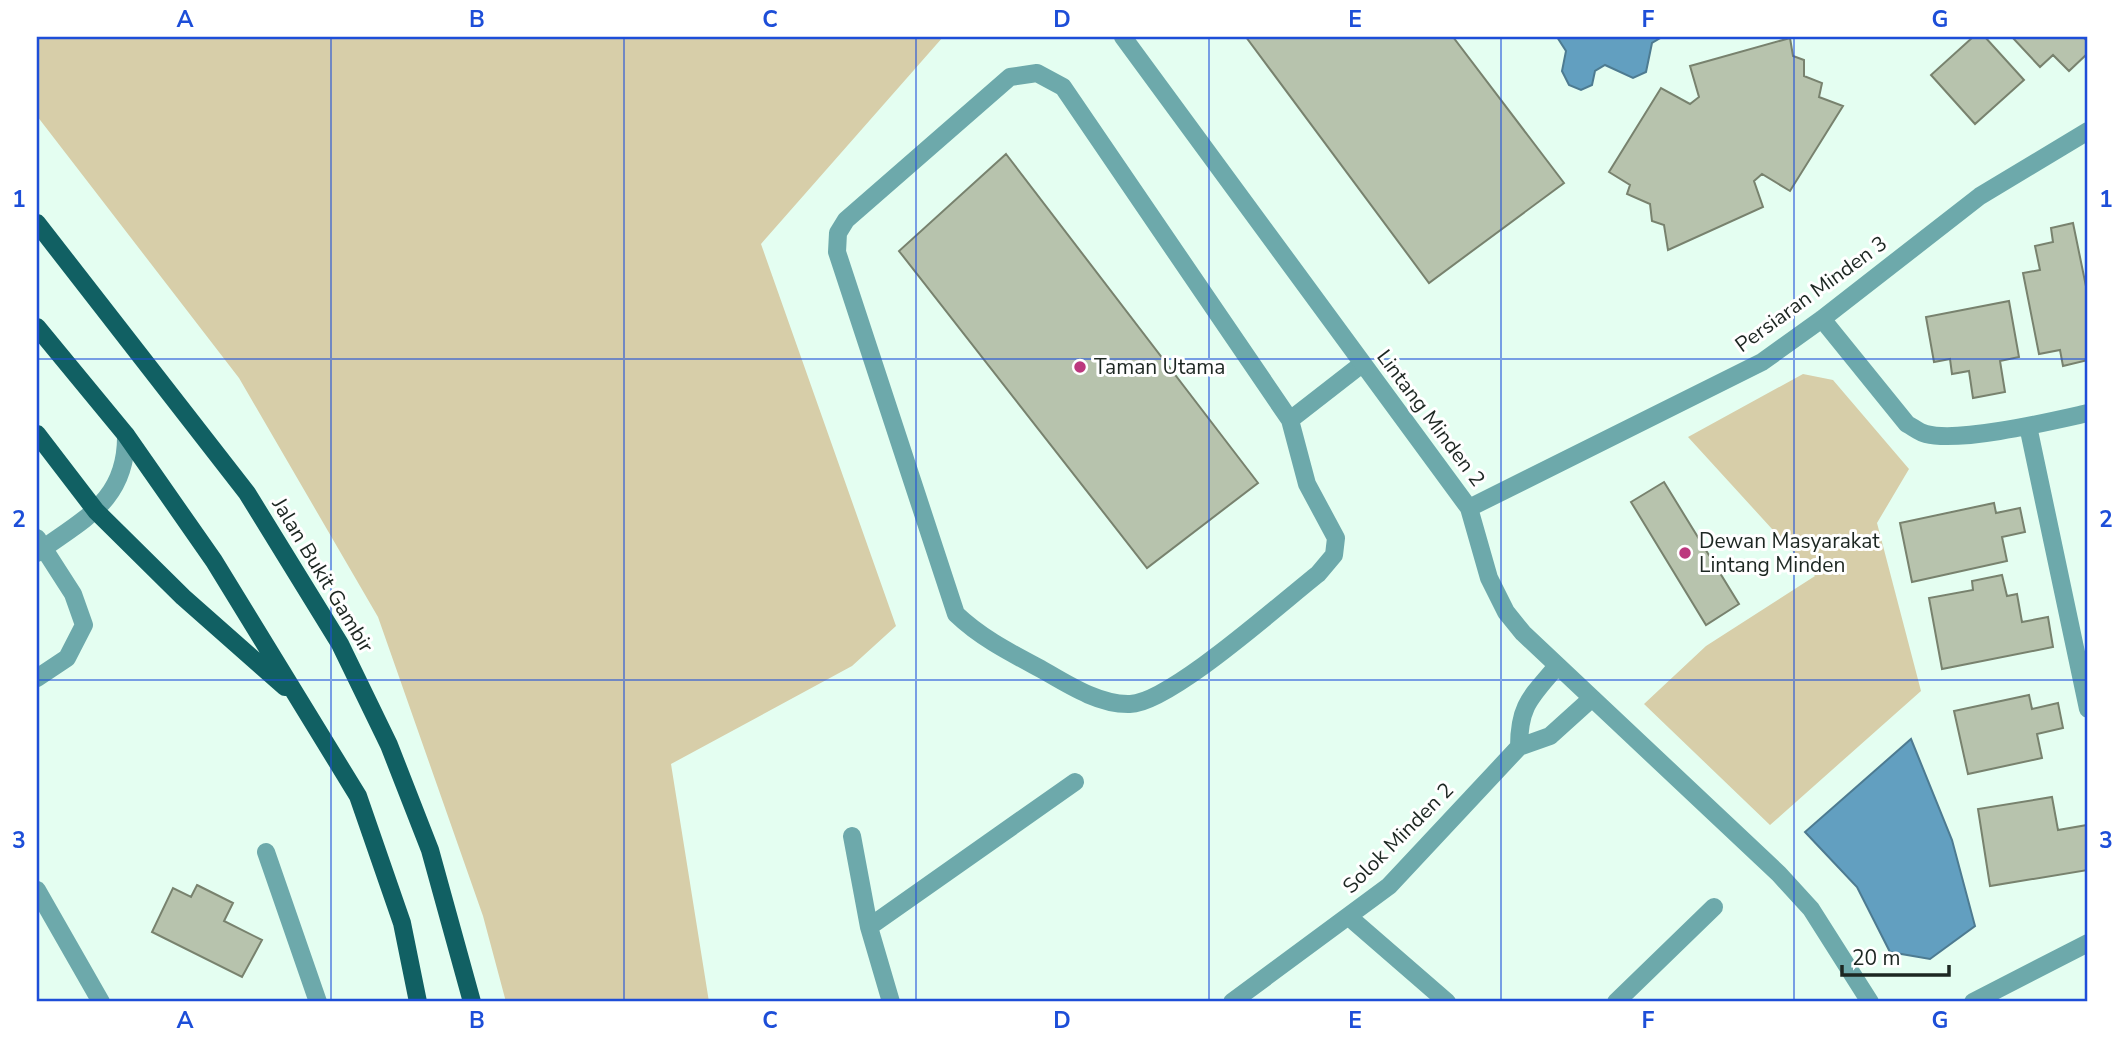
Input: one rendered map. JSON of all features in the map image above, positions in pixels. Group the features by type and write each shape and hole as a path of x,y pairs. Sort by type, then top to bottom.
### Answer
{"main road":[{"name":"Jalan Bukit Gambir","path":"37,223 247,493 340,644 389,745 430,850 472,1002"},
{"path":"37,327 126,435 214,561 358,796 402,923 418,1002"},
{"path":"37,434 96,511 183,597 300,700"}],"street":[{"name":"Lintang Minden 2","path":"1123,37 1469,508 1489,578 1506,612 1591,699 1730,825 1811,909 1870,1002"},
{"path":"1037,73 1063,87 1290,419 1307,484 1336,538 1334,555 1318,574 1168,690 1132,705 1105,700 1072,686 975,633 956,614 836,252 838,233 846,220 1010,77 1037,73"},
{"name":"Persiaran Minden 3","path":"1469,508 1762,362 1822,319 1980,196 2013,173 2088,131"},
{"path":"1822,319 1907,424 1926,434 1953,435 2028,425 2088,413"},
{"path":"1290,419 1362,364"},
{"path":"2028,425 2088,707"},
{"path":"37,678 67,658 84,625 73,594 39,547 96,511 111,495 120,478 126,454 126,435"},
{"path":"1519,747 1519,720 1524,707 1557,666"},
{"name":"Solok Minden 2","path":"1232,1002 1389,886 1519,747 1550,736 1591,699"},
{"path":"869,928 1075,782"},
{"path":"852,836 869,928 891,1002"},
{"path":"267,852 318,1002"},
{"path":"37,890 101,1002"},
{"path":"1616,1002 1714,907"},
{"path":"1349,917 1447,1002"},
{"path":"1973,1002 2088,943"}],"shaded area":[{"path":"37,37 943,37 761,244 896,626 852,666 671,764 709,1002 506,1002 483,916 378,617 239,378 37,116"},
{"path":"1803,374 1833,380 1909,469 1877,523 1921,691 1770,825 1644,704 1706,646 1815,576 1688,437"}],"water":[{"path":"1557,37 1662,37 1652,43 1646,72 1633,78 1605,65 1595,71 1592,85 1581,90 1569,85 1562,71 1566,51"},
{"path":"1911,739 1952,840 1975,926 1930,959 1890,952 1857,887 1805,832"}],"building":[{"path":"1246,37 1453,37 1564,183 1429,283"},
{"path":"1973,37 1985,37 2024,80 1975,124 1931,75"},
{"path":"2012,37 2083,37 2088,42 2088,53 2069,71 2053,55 2040,67"},
{"path":"1790,38 1793,56 1804,60 1804,76 1822,83 1819,97 1843,106 1790,191 1762,174 1754,181 1763,207 1668,250 1664,225 1652,221 1650,204 1627,194 1630,185 1609,172 1661,88 1690,104 1699,97 1690,66"},
{"name":"Taman Utama","path":"1006,154 1258,483 1147,568 899,251"},
{"path":"2073,223 2088,296 2088,360 2063,366 2060,350 2039,354 2023,273 2040,270 2035,246 2053,242 2051,228"},
{"path":"2009,301 2019,357 2000,361 2005,392 1973,398 1969,371 1952,374 1950,359 1934,362 1926,317"},
{"name":"Dewan Masyarakat Lintang Minden","path":"1664,482 1739,604 1706,625 1631,502"},
{"path":"1994,503 1996,513 2020,508 2025,532 2002,537 2007,561 1912,582 1900,523"},
{"path":"2002,575 2007,596 2017,594 2022,622 2048,617 2053,647 1942,669 1929,598 1973,590 1972,581"},
{"path":"2029,695 2032,709 2058,703 2063,728 2037,734 2042,758 1968,774 1954,711"},
{"path":"2052,797 2058,830 2087,825 2088,870 1990,886 1978,809"},
{"path":"197,885 233,903 224,921 262,940 242,977 152,932 173,888 191,897"}],"place":[{"name":"Taman Utama","path":"1080,367"},
{"name":"Dewan Masyarakat Lintang Minden","path":"1685,553"}]}
